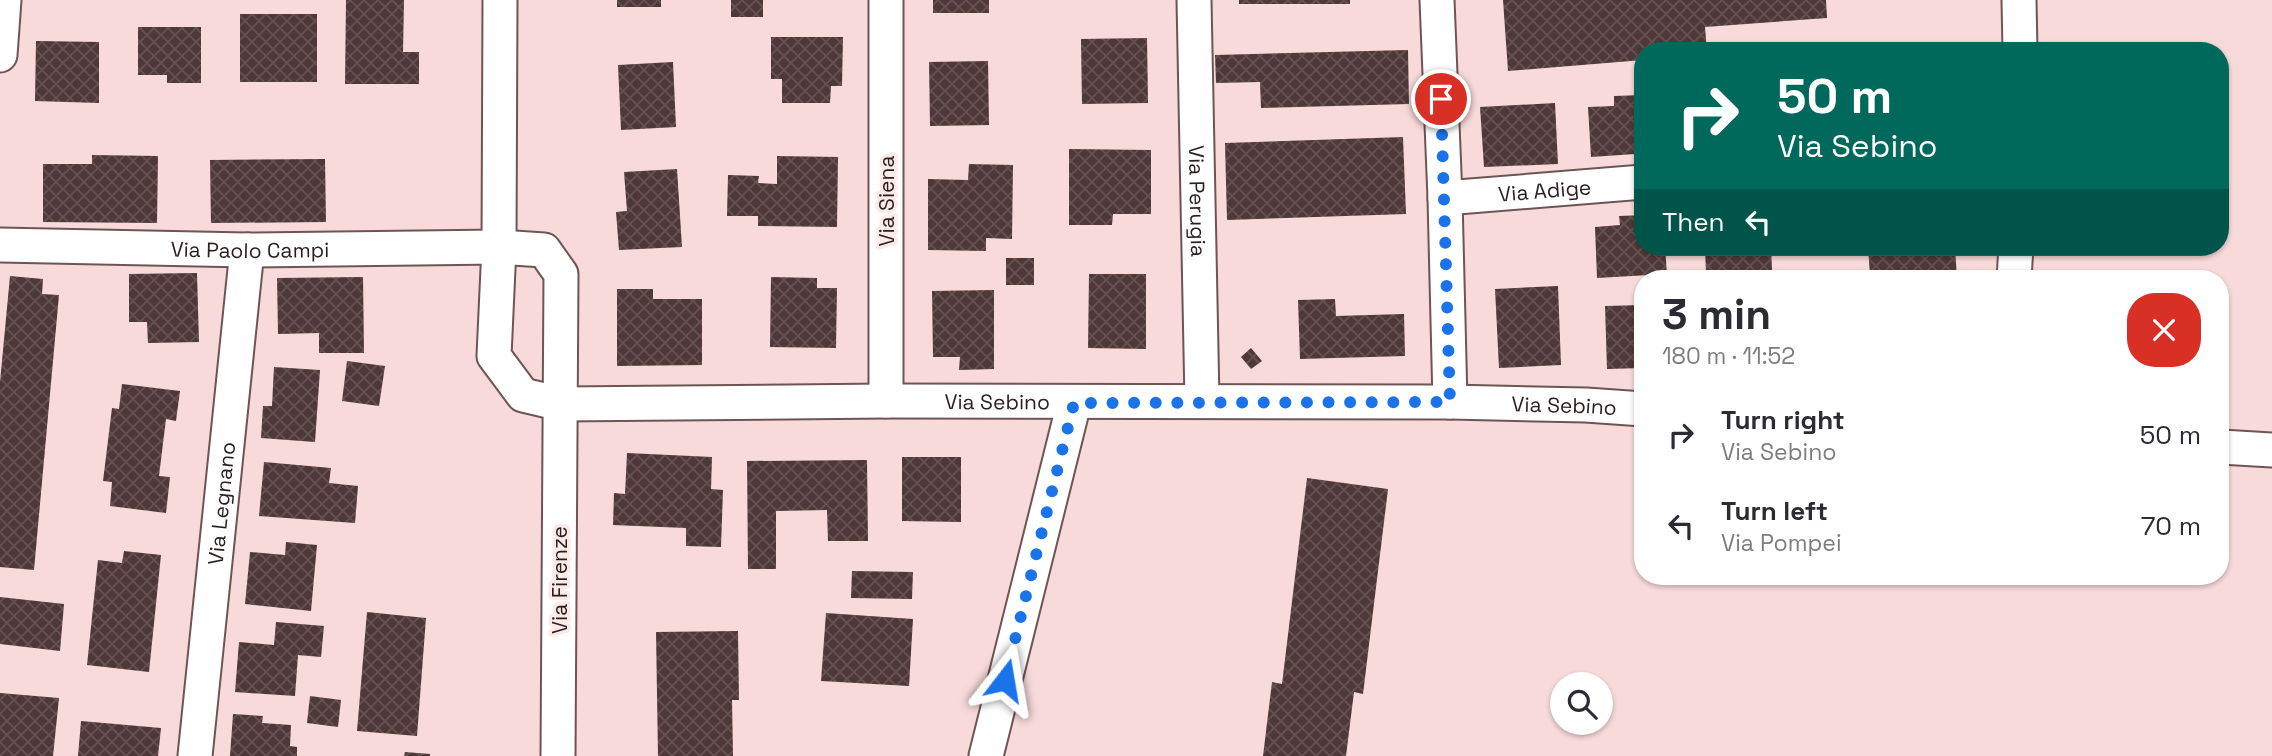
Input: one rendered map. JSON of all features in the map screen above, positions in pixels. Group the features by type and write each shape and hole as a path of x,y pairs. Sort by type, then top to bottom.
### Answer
{"street":[{"path":"0,55 4,0"},
{"path":"500,0 499,247 494,356 523,395 561,404"},
{"name":"Via Siena","path":"886,0 886,401"},
{"name":"Via Perugia","path":"1194,0 1202,401"},
{"path":"1437,0 1450,402"},
{"path":"2019,0 2020,42"},
{"name":"Via Adige","path":"1445,198 1634,183"},
{"name":"Via Paolo Campi","path":"0,245 247,250 499,247"},
{"name":"Via Firenze","path":"499,247 544,250 561,274 558,756"},
{"name":"Via Legnano","path":"195,756 247,250"},
{"name":"Via Sebino","path":"561,404 886,401 1450,402 1634,408"},
{"path":"986,756 1074,403"},
{"path":"2229,447 2272,450"}],"building":[{"path":"346,0 404,0 403,52 419,52 419,84 345,84"},
{"path":"617,0 661,0 661,7 617,7"},
{"path":"731,0 763,0 763,17 731,17"},
{"path":"933,0 989,0 989,13 933,13"},
{"path":"1239,0 1350,0 1350,4 1239,4"},
{"path":"1503,0 1826,0 1827,18 1705,27 1706,42 1634,42 1634,61 1508,71"},
{"path":"240,14 317,14 317,82 240,82"},
{"path":"138,27 201,27 201,83 167,83 167,75 138,75"},
{"path":"771,37 843,37 842,86 831,86 830,103 782,103 782,79 771,79"},
{"path":"1147,38 1148,103 1082,104 1081,39"},
{"path":"36,41 99,42 99,103 35,101"},
{"path":"1408,50 1409,104 1261,108 1260,82 1216,83 1215,55"},
{"path":"988,61 989,125 930,126 929,62"},
{"path":"673,62 676,127 621,130 618,65"},
{"path":"1634,95 1634,154 1591,157 1588,107 1614,106 1614,96"},
{"path":"1555,103 1558,164 1484,167 1480,107"},
{"path":"1403,137 1406,214 1227,220 1225,143"},
{"path":"1069,149 1151,150 1151,214 1113,214 1112,225 1069,225"},
{"path":"92,155 158,156 157,223 43,222 43,164 92,164"},
{"path":"777,156 838,157 837,227 758,226 758,216 727,216 728,175 759,176 758,183 777,184"},
{"path":"325,159 326,222 211,223 210,160"},
{"path":"969,164 1013,165 1012,239 986,238 986,251 928,250 928,179 968,180"},
{"path":"677,169 682,247 619,250 616,212 627,211 624,172"},
{"path":"1634,215 1634,256 1666,256 1667,270 1634,270 1634,276 1597,278 1595,227 1620,225 1619,216"},
{"path":"1705,256 1771,256 1772,270 1706,270"},
{"path":"1869,256 1956,256 1956,270 1870,270"},
{"path":"1006,258 1034,258 1034,285 1006,285"},
{"path":"197,273 199,342 148,343 147,322 129,322 129,274"},
{"path":"1089,274 1146,274 1146,349 1088,348"},
{"path":"10,276 43,279 42,294 59,295 34,570 0,567 0,382"},
{"path":"363,277 364,353 319,353 319,333 278,334 277,278"},
{"path":"771,277 817,278 817,288 837,288 836,348 770,347"},
{"path":"1558,286 1561,365 1499,368 1495,289"},
{"path":"617,289 653,289 653,299 702,299 702,365 617,366"},
{"path":"994,290 994,369 959,370 960,357 933,357 932,291"},
{"path":"1335,299 1336,316 1404,314 1405,356 1300,359 1298,300"},
{"path":"1634,305 1634,368 1607,369 1605,306"},
{"path":"1251,348 1262,361 1251,369 1241,357"},
{"path":"347,361 385,366 379,406 342,401"},
{"path":"274,367 320,370 315,442 261,438 263,406 272,406"},
{"path":"122,384 180,391 176,421 166,419 159,476 170,477 166,513 110,506 112,482 103,481 112,408 119,409"},
{"path":"627,453 712,457 711,489 723,490 721,547 686,546 686,528 613,525 614,493 625,494"},
{"path":"902,457 961,457 961,522 902,521"},
{"path":"867,460 868,541 828,541 827,510 776,511 776,569 748,569 747,461"},
{"path":"264,462 331,468 329,483 358,486 355,523 259,516"},
{"path":"1307,478 1388,489 1363,694 1354,692 1346,756 1263,756 1272,682 1282,684"},
{"path":"286,542 317,545 311,611 245,604 250,552 285,555"},
{"path":"124,551 161,555 149,672 87,665 98,560 122,563"},
{"path":"852,571 913,572 912,599 851,598"},
{"path":"0,597 64,604 60,651 0,644"},
{"path":"367,612 426,618 417,736 357,731"},
{"path":"826,613 913,619 909,686 821,681"},
{"path":"276,622 324,626 321,657 298,655 295,696 235,692 239,642 274,645"},
{"path":"738,631 739,700 732,700 733,756 658,756 656,632"},
{"path":"0,693 59,698 53,756 0,756"},
{"path":"310,696 341,700 338,727 307,723"},
{"path":"233,714 263,716 262,723 291,725 290,746 297,747 297,756 230,756"},
{"path":"81,721 161,728 158,756 78,756"},
{"path":"405,752 430,754 430,756 404,756"}],"route":[{"path":"1005,680 1074,403 1450,402 1441,99"}]}
